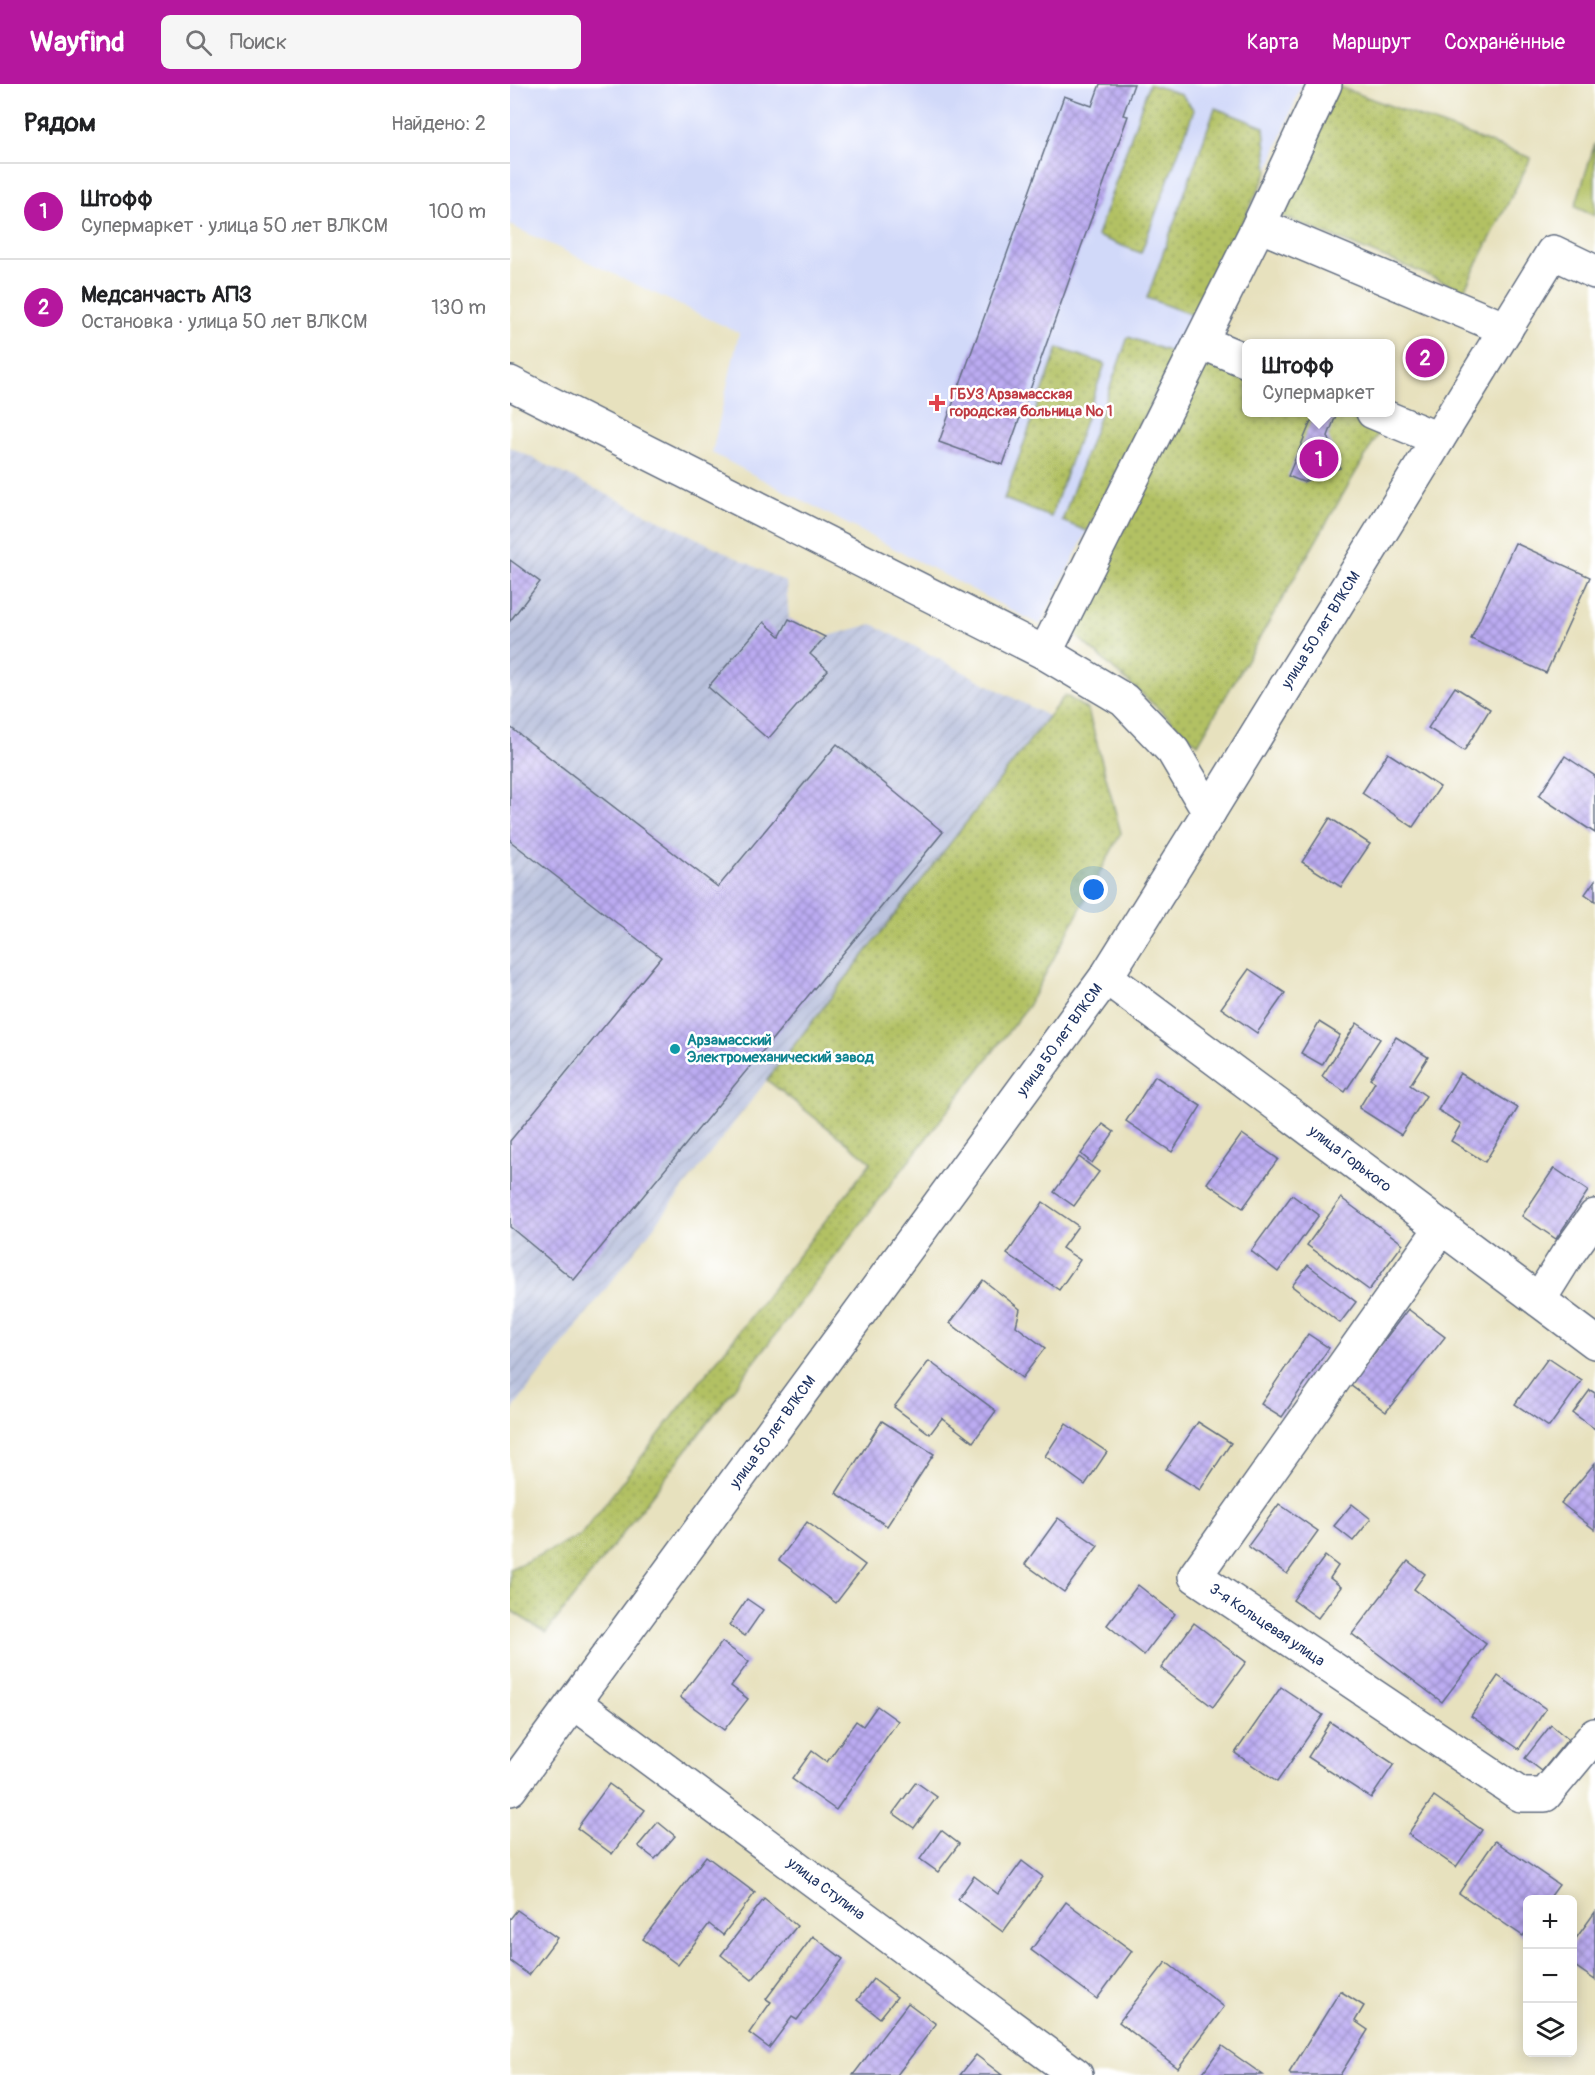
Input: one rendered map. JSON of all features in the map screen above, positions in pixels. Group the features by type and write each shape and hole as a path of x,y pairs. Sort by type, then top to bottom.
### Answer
{"street":[{"path":"1045,653 1201,342 1325,84"},
{"path":"1258,225 1506,329"},
{"name":"улица 50 лет ВЛКСМ","path":"510,1790 1106,977 1553,252 1595,272"},
{"path":"1201,342 1242,359"},
{"path":"510,384 1045,653 1124,700 1173,751 1209,812"},
{"path":"1385,417 1438,439"},
{"name":"улица Горького","path":"1106,977 1595,1342"},
{"path":"1539,1300 1595,1216"},
{"name":"3-я Кольцевая улица","path":"1442,1227 1195,1576 1521,1795 1545,1795 1595,1736"},
{"name":"улица Ступина","path":"575,1703 1076,2075"}],"shaded area":[{"name":"ГБУЗ Арзамасская городская больница № 1","path":"510,84 1302,84 1268,171 1040,625 712,453 739,333 510,225"},
{"path":"510,447 786,582 789,619 825,637 872,624 1048,716 510,1413"}],"green space":[{"path":"1149,84 1181,94 1194,110 1141,253 1097,236"},
{"path":"1334,85 1531,158 1464,290 1277,214"},
{"path":"1215,108 1264,127 1268,171 1195,316 1147,298"},
{"path":"1595,143 1595,216 1575,207"},
{"path":"1128,337 1176,354 1087,531 1062,521"},
{"path":"1058,348 1105,364 1051,517 1004,499"},
{"path":"1205,356 1242,372 1242,417 1352,417 1381,429 1198,744 1071,631"},
{"path":"1065,695 1088,710 1121,833 1028,1006 546,1633 510,1610 510,1569 580,1536 871,1162 767,1080"}],"building":[{"name":"ГБУЗ Арзамасская городская больница № 1","path":"1100,84 1134,84 1123,115 1128,116 1003,465 939,442 1064,96 1092,106"},
{"path":"1313,417 1335,417 1328,436 1340,468 1303,482 1288,476"},
{"path":"1515,543 1590,577 1546,673 1471,639"},
{"path":"510,560 540,582 510,621"},
{"path":"789,619 825,637 810,654 828,670 768,739 708,687 764,622 780,636"},
{"path":"1455,687 1490,709 1464,751 1428,728"},
{"name":"Арзамасский Электромеханический завод","path":"510,727 718,887 837,744 943,832 574,1280 510,1227 510,1141 661,957 510,841"},
{"path":"1388,753 1440,787 1413,827 1362,793"},
{"path":"1565,756 1595,776 1595,833 1539,796"},
{"path":"1330,818 1370,844 1341,887 1302,862"},
{"path":"1595,880 1595,901 1585,894"},
{"path":"1249,969 1285,993 1257,1033 1221,1008"},
{"path":"1319,1022 1340,1035 1322,1065 1301,1053"},
{"path":"1357,1023 1380,1039 1345,1092 1322,1076"},
{"path":"1396,1037 1428,1057 1410,1085 1426,1096 1401,1135 1359,1108 1375,1082 1370,1079"},
{"path":"1460,1073 1518,1108 1485,1162 1451,1141 1461,1124 1438,1110"},
{"path":"1155,1076 1201,1106 1172,1152 1126,1121"},
{"path":"1103,1124 1114,1132 1092,1163 1081,1154"},
{"path":"1242,1134 1278,1159 1243,1208 1207,1183"},
{"path":"1079,1157 1099,1172 1074,1206 1054,1192"},
{"path":"1554,1168 1588,1191 1556,1239 1522,1216"},
{"path":"1292,1195 1319,1215 1278,1272 1251,1251"},
{"path":"1341,1198 1403,1244 1369,1290 1307,1245"},
{"path":"1043,1202 1078,1226 1062,1248 1080,1260 1059,1290 1007,1254"},
{"path":"1308,1265 1356,1302 1340,1323 1292,1286"},
{"path":"983,1280 1020,1309 1016,1326 1045,1348 1022,1378 950,1323"},
{"path":"1408,1309 1445,1337 1386,1412 1350,1385"},
{"path":"1308,1334 1329,1348 1282,1417 1261,1404"},
{"path":"1548,1358 1582,1381 1549,1427 1515,1404"},
{"path":"929,1361 996,1411 973,1442 942,1418 930,1434 894,1407"},
{"path":"1590,1390 1595,1393 1595,1429 1573,1413"},
{"path":"882,1421 934,1454 887,1526 836,1493"},
{"path":"1198,1422 1231,1443 1200,1490 1166,1469"},
{"path":"1066,1424 1107,1452 1085,1485 1045,1456"},
{"path":"1595,1463 1595,1530 1561,1503"},
{"path":"1279,1504 1318,1531 1287,1574 1248,1546"},
{"path":"1352,1504 1371,1519 1353,1541 1334,1526"},
{"path":"1058,1518 1098,1546 1064,1592 1025,1564"},
{"path":"807,1522 865,1565 836,1603 779,1560"},
{"path":"1325,1556 1338,1566 1330,1578 1341,1587 1318,1618 1293,1600"},
{"path":"1408,1561 1425,1574 1414,1589 1486,1644 1442,1702 1352,1634"},
{"path":"1138,1585 1175,1614 1144,1655 1107,1625"},
{"path":"747,1599 763,1610 745,1636 729,1625"},
{"path":"1194,1623 1246,1662 1213,1707 1161,1668"},
{"path":"722,1642 749,1662 731,1686 748,1699 724,1730 680,1697"},
{"path":"1498,1676 1546,1709 1519,1749 1471,1716"},
{"path":"1281,1687 1323,1715 1277,1782 1235,1753"},
{"path":"877,1706 898,1721 836,1810 792,1779 812,1751 827,1762 856,1721 863,1726"},
{"path":"1330,1722 1394,1764 1371,1798 1308,1757"},
{"path":"1551,1725 1568,1739 1542,1771 1525,1758"},
{"path":"916,1782 937,1797 914,1828 893,1813"},
{"path":"609,1784 645,1810 612,1854 577,1828"},
{"path":"1434,1796 1482,1830 1456,1867 1408,1834"},
{"path":"658,1822 675,1836 655,1859 638,1846"},
{"path":"941,1830 959,1844 938,1872 920,1859"},
{"path":"1495,1841 1559,1885 1552,1895 1523,1895 1523,1936 1459,1893"},
{"path":"706,1856 755,1893 723,1935 709,1924 678,1965 643,1939"},
{"path":"1022,1861 1043,1877 1003,1932 958,1899 974,1876 998,1894"},
{"path":"764,1899 797,1926 752,1980 721,1955"},
{"path":"1066,1902 1132,1951 1097,1999 1031,1950"},
{"path":"517,1910 557,1938 529,1975 510,1961 510,1919"},
{"path":"1595,1912 1595,1980 1577,1967 1577,1937"},
{"path":"813,1936 843,1959 797,2020 792,2017 769,2048 749,2033 771,2002 766,1999"},
{"path":"1166,1962 1224,2007 1178,2068 1119,2022"},
{"path":"873,1979 897,1997 880,2018 857,2000"},
{"path":"1340,1991 1364,2006 1355,2021 1368,2030 1340,2075 1291,2075 1289,2073"},
{"path":"908,2003 936,2024 897,2075 853,2075"},
{"path":"1222,2046 1263,2075 1201,2075"},
{"path":"976,2055 1002,2075 960,2075"}],"place":[{"name":"Медсанчасть АПЗ","path":"1425,358"},
{"name":"ГБУЗ Арзамасская городская больница № 1","path":"937,403"},
{"name":"Штофф","path":"1319,459"},
{"name":"Арзамасский Электромеханический завод","path":"675,1049"}]}
